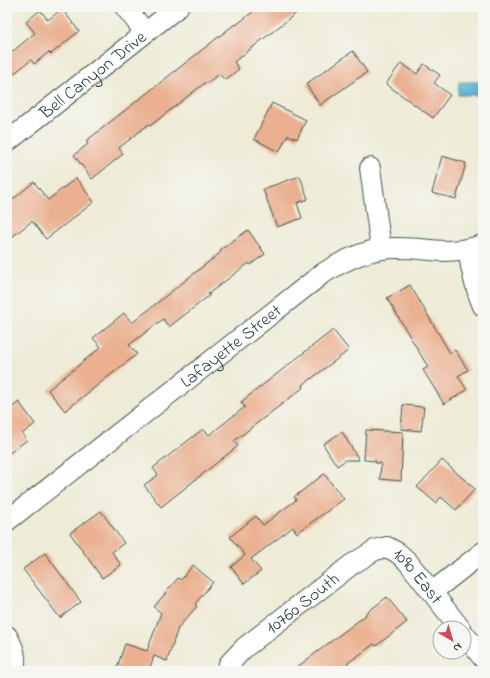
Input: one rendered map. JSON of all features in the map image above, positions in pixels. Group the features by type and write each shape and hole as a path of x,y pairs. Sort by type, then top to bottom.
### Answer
{"street":[{"path":"125,7 145,32"},
{"name":"Bell Canyon Drive","path":"7,142 178,7"},
{"path":"370,168 381,249"},
{"path":"475,247 473,276 478,295 483,306"},
{"name":"Lafayette Street","path":"7,521 322,274 341,262 360,254 381,249 412,248 444,251 475,247"},
{"name":"1090 East","path":"387,547 398,553 408,562 454,620"},
{"name":"10760 South","path":"227,671 229,664 244,648 351,565 375,550 387,547"},
{"path":"432,592 483,552"},
{"path":"7,636 12,644 15,654 15,668"},
{"path":"472,644 483,658"}],"water":[{"path":"459,82 483,82 483,95 458,95"}],"building":[{"path":"259,7 304,7 234,62 239,69 225,80 219,74 207,83 206,82 150,126 149,124 119,148 123,154 92,179 74,155 88,144 86,141 235,24 236,25"},
{"path":"62,9 79,31 51,54 49,52 34,64 31,60 7,79 7,56 35,33 26,22 40,10 48,20"},
{"path":"353,51 367,72 320,105 306,84"},
{"path":"401,63 417,74 424,64 440,75 434,83 450,95 433,118 386,84"},
{"path":"272,103 306,120 297,139 288,135 279,152 254,139"},
{"path":"442,156 466,163 456,199 432,193"},
{"path":"300,176 308,199 297,203 302,218 277,227 263,189"},
{"path":"76,178 94,202 46,239 32,221 7,241 7,204 34,182 48,200"},
{"path":"248,230 265,254 250,265 249,263 208,294 210,295 169,327 163,319 129,345 137,354 65,411 48,390 101,347 93,338 124,313 132,323 221,252 220,250"},
{"path":"410,285 450,353 455,350 468,370 458,376 467,390 444,404 423,370 428,367 387,298"},
{"path":"333,330 349,350 234,441 238,446 161,507 144,485 158,475 153,468 203,429 209,435 245,407 241,402"},
{"path":"19,402 35,424 22,434 27,440 7,455 7,411"},
{"path":"403,405 424,407 421,431 401,429"},
{"path":"366,430 403,432 401,481 380,479 381,463 364,460"},
{"path":"342,432 359,460 346,460 337,466 323,444"},
{"path":"442,460 475,489 456,510 441,497 436,503 417,487"},
{"path":"324,474 344,499 297,533 293,527 251,559 261,571 244,584 231,567 245,555 230,537 256,516 263,525 296,500 294,497"},
{"path":"101,511 124,543 112,552 121,565 102,578 70,533"},
{"path":"45,553 81,602 60,618 23,569"},
{"path":"193,565 213,582 195,604 197,606 178,628 167,661 154,656 149,671 116,671 125,644 147,651 161,613 154,607 178,578 181,580"},
{"path":"387,597 407,622 376,646 374,644 337,671 292,671 366,615 365,614"}]}
